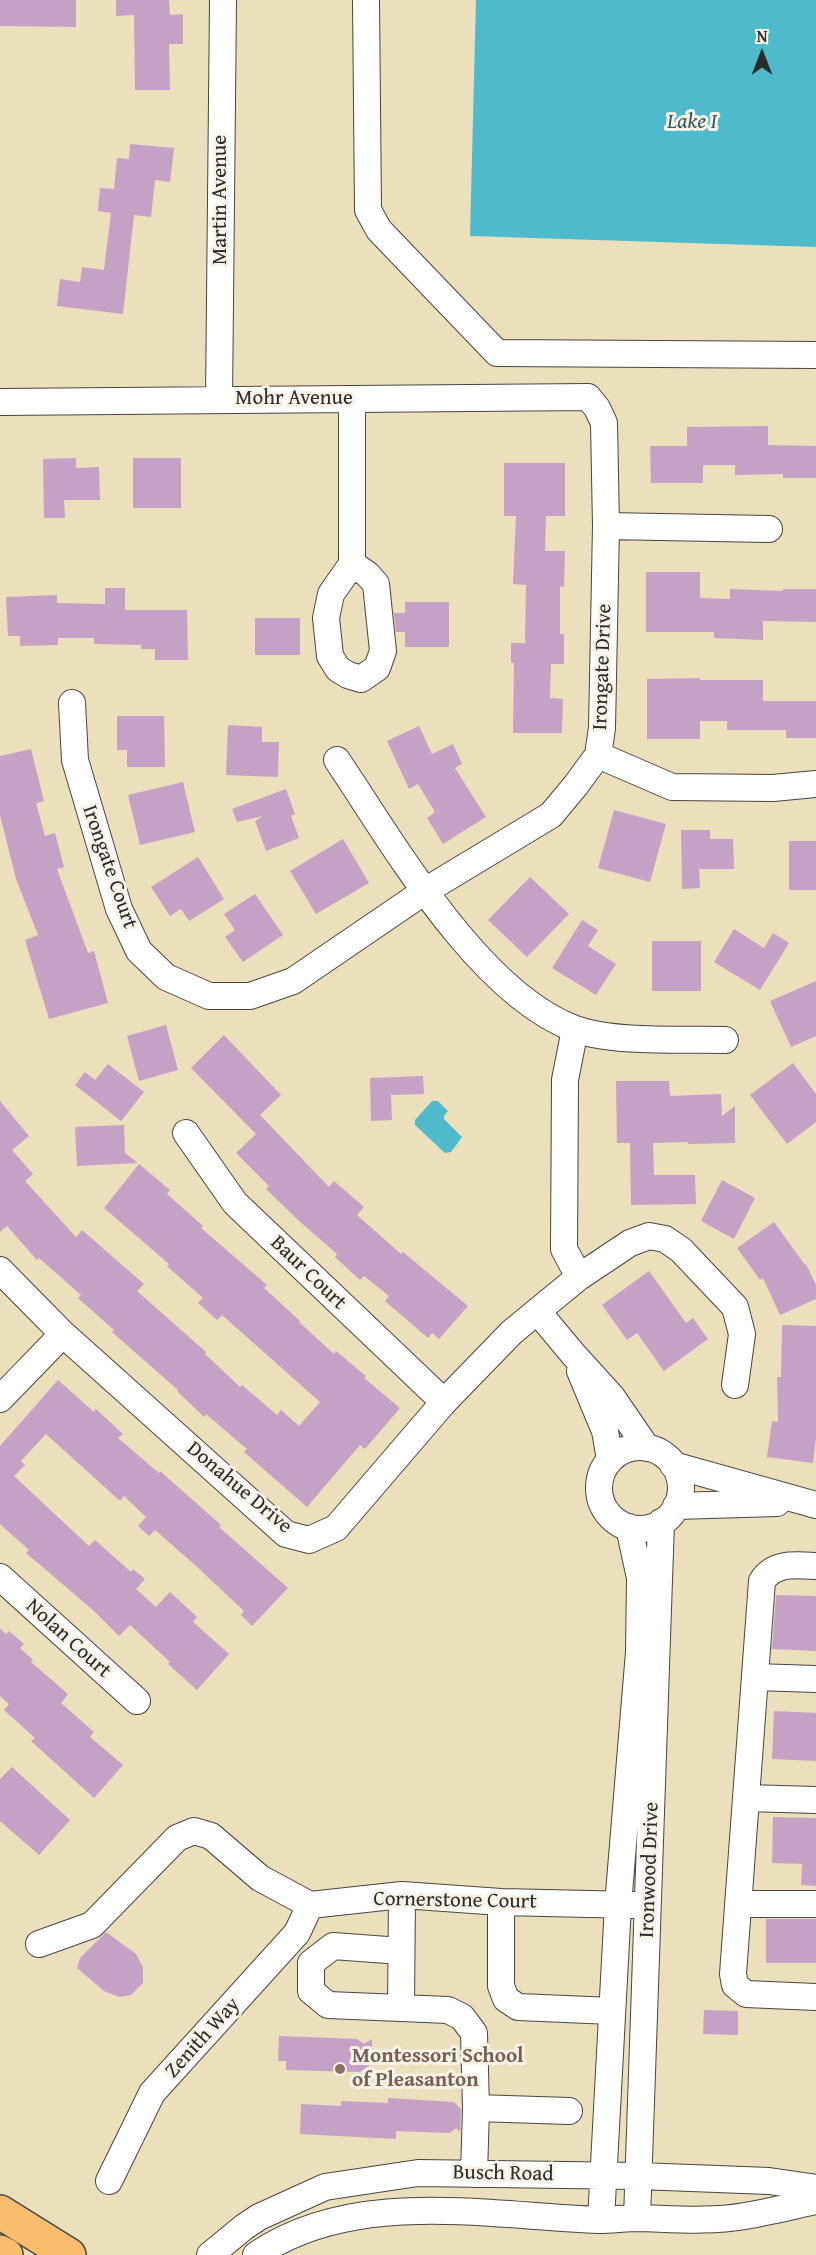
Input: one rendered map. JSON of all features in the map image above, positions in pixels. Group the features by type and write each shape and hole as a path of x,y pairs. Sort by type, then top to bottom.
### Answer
{"main road":[{"path":"0,2212 69,2255"},
{"path":"0,2252 6,2255"}],"street":[{"name":"Martin Avenue","path":"219,400 223,0"},
{"path":"366,0 368,210 379,230 497,353 816,355"},
{"name":"Mohr Avenue","path":"0,402 588,397"},
{"name":"Irongate Drive","path":"425,891 552,815 598,755 602,728 606,526 604,423 597,408 588,397"},
{"path":"352,399 352,564"},
{"path":"606,526 769,530"},
{"name":"Irongate Court","path":"72,703 75,760 119,909 139,951 166,978 209,996 250,996 293,981 425,891"},
{"path":"598,755 672,787 773,788 816,784"},
{"path":"337,760 425,891 479,959 535,1008 575,1029 608,1037 724,1040"},
{"path":"575,1029 565,1080 564,1249 579,1277"},
{"name":"Baur Court","path":"186,1133 235,1203 444,1402"},
{"name":"Donahue Drive","path":"0,1270 63,1334 286,1534 309,1540 336,1528 444,1402 512,1332 579,1277 630,1243 649,1236 665,1239 681,1250 735,1307 742,1334 735,1385"},
{"path":"538,1312 612,1397 647,1448"},
{"path":"0,1399 63,1334"},
{"path":"573,1354 605,1431 610,1459"},
{"path":"669,1514 680,1484 673,1465 666,1457 647,1448 627,1449 610,1459 601,1475 599,1496 610,1515 629,1527 651,1527 669,1514 813,1504"},
{"path":"673,1465 813,1504"},
{"name":"Ironwood Drive","path":"637,2218 648,1905 669,1514"},
{"name":"Ironwood Drive","path":"601,2220 618,1905 639,1652 640,1578 629,1527"},
{"path":"816,1566 788,1564 766,1574 762,1581 733,1974 735,1985 746,1994 816,1996"},
{"name":"Nolan Court","path":"0,1577 137,1701"},
{"path":"755,1677 816,1679"},
{"path":"746,1798 816,1800"},
{"path":"39,1944 92,1925 177,1838 194,1831 211,1836 260,1878 310,1905"},
{"path":"401,2008 402,1895"},
{"name":"Cornerstone Court","path":"310,1905 402,1895 501,1902 648,1905"},
{"path":"501,1902 501,1986 506,1999 518,2007 612,2011"},
{"path":"738,1904 816,1904"},
{"name":"Zenith Way","path":"109,2181 152,2093 297,1933 310,1905"},
{"path":"401,1951 333,1946 311,1963 312,1991 328,2005 447,2010 462,2017 474,2033 476,2108 474,2174"},
{"path":"476,2108 569,2111"},
{"name":"Busch Road","path":"210,2255 259,2217 325,2187 418,2173 639,2176 769,2181 816,2188"},
{"name":"Busch Road","path":"256,2255 303,2231 340,2219 376,2212 461,2212 601,2220 637,2218 687,2220 744,2216 816,2201"}],"water":[{"name":"Lake I","path":"476,0 816,0 816,247 470,236"},
{"path":"432,1101 438,1101 448,1111 444,1119 462,1137 451,1152 445,1153 415,1125 415,1120"}],"building":[{"path":"0,0 76,0 76,27 0,26"},
{"path":"116,0 169,0 170,15 183,14 183,44 169,44 170,90 135,90 134,15 116,16"},
{"path":"130,144 174,148 170,182 155,180 151,217 134,215 123,314 57,306 60,279 80,282 82,267 104,270 111,213 98,211 100,188 114,189 117,158 129,159"},
{"path":"768,426 768,445 816,446 816,478 783,478 783,474 735,475 735,465 703,465 703,483 651,483 650,446 687,446 687,427"},
{"path":"76,458 76,468 99,467 100,500 64,500 65,518 44,518 43,459"},
{"path":"133,458 181,458 181,508 133,508"},
{"path":"504,463 565,463 565,516 546,516 545,551 565,551 564,587 560,586 560,634 564,634 564,664 551,664 550,698 563,699 562,733 513,733 514,663 511,663 511,643 525,643 526,585 513,584 516,516 504,516"},
{"path":"646,572 700,572 700,598 730,599 730,589 783,591 783,589 816,589 816,622 763,621 763,640 714,638 714,632 646,632"},
{"path":"105,588 125,588 125,610 187,610 188,660 155,660 155,649 141,649 141,645 94,644 94,638 58,638 58,645 20,646 20,636 8,636 6,597 57,595 57,603 105,604"},
{"path":"405,602 449,602 449,647 405,647 405,632 396,632 394,613 405,613"},
{"path":"255,618 300,618 300,655 255,655"},
{"path":"700,678 700,680 763,680 763,701 816,701 816,738 786,738 786,730 727,730 727,721 700,721 700,739 647,739 647,679"},
{"path":"117,716 164,716 165,767 127,767 127,750 117,750"},
{"path":"228,725 262,727 262,742 279,742 278,777 226,775"},
{"path":"419,726 432,754 453,744 462,764 455,768 486,817 443,844 427,818 435,812 418,784 409,789 387,741"},
{"path":"31,749 44,801 36,803 45,836 55,833 64,867 57,869 88,953 94,951 108,1003 49,1019 25,940 38,935 16,879 0,815 0,756"},
{"path":"183,782 195,832 140,845 128,795"},
{"path":"286,789 295,814 291,816 299,838 266,851 255,821 263,816 237,822 232,809"},
{"path":"614,810 666,824 650,882 598,868"},
{"path":"681,830 710,830 710,839 733,839 734,869 699,869 700,888 682,889"},
{"path":"343,839 369,883 316,914 290,871"},
{"path":"789,841 816,841 816,890 789,890"},
{"path":"198,857 224,899 189,921 181,909 170,916 151,887"},
{"path":"530,877 569,914 527,957 488,920"},
{"path":"255,894 283,935 243,962 225,937 235,930 224,914"},
{"path":"582,920 598,930 588,946 616,964 596,995 552,968"},
{"path":"734,929 764,948 773,933 789,943 760,990 714,962"},
{"path":"652,941 701,941 701,991 652,991"},
{"path":"816,981 816,1036 791,1047 770,1001"},
{"path":"166,1025 178,1070 139,1081 127,1036"},
{"path":"224,1035 281,1095 260,1115 329,1187 334,1181 364,1207 357,1215 401,1254 403,1252 468,1306 439,1339 432,1333 428,1338 385,1301 389,1296 364,1276 360,1280 335,1257 337,1254 266,1189 269,1186 236,1153 256,1134 191,1068"},
{"path":"793,1063 816,1094 816,1122 787,1144 750,1095"},
{"path":"108,1064 144,1092 121,1121 75,1085 85,1072 95,1080"},
{"path":"423,1076 424,1094 391,1095 392,1120 371,1121 370,1078"},
{"path":"616,1081 669,1081 670,1096 721,1094 722,1116 735,1106 735,1143 653,1143 654,1175 695,1175 696,1204 631,1205 630,1143 617,1143"},
{"path":"0,1101 29,1136 12,1150 33,1174 25,1181 76,1237 82,1230 144,1284 137,1291 206,1352 205,1354 240,1387 242,1385 277,1415 281,1410 299,1426 320,1402 222,1315 217,1320 198,1303 203,1298 167,1266 169,1264 104,1208 139,1164 170,1190 167,1194 203,1226 201,1228 267,1285 264,1288 299,1322 334,1354 336,1351 366,1376 364,1378 400,1408 365,1449 360,1445 307,1507 244,1452 247,1449 206,1414 204,1417 178,1390 112,1332 114,1330 78,1298 81,1295 39,1258 37,1260 7,1226 0,1232"},
{"path":"124,1125 125,1153 138,1163 77,1166 75,1127"},
{"path":"722,1180 755,1198 734,1239 701,1221"},
{"path":"774,1222 806,1264 816,1285 816,1299 780,1315 763,1278 760,1280 737,1248"},
{"path":"649,1271 686,1323 693,1318 708,1339 664,1371 637,1333 627,1340 602,1305"},
{"path":"782,1325 816,1326 816,1437 813,1463 767,1457 772,1421 778,1422 777,1377 781,1377"},
{"path":"58,1380 94,1412 96,1409 123,1434 118,1438 159,1473 160,1471 288,1588 252,1626 241,1615 244,1611 195,1565 155,1530 149,1536 138,1526 146,1517 124,1496 120,1501 46,1434 21,1461 25,1465 14,1476 89,1546 95,1540 131,1572 133,1569 145,1579 136,1589 156,1607 170,1592 197,1617 193,1622 229,1654 197,1690 130,1625 119,1636 94,1611 26,1553 29,1550 0,1524 0,1446"},
{"path":"776,1595 816,1596 816,1651 772,1649"},
{"path":"0,1628 6,1634 9,1631 24,1644 20,1648 33,1660 31,1662 68,1694 61,1703 94,1732 90,1737 123,1765 94,1798 31,1741 35,1738 4,1710 9,1704 0,1696"},
{"path":"774,1711 816,1713 816,1761 772,1759"},
{"path":"12,1767 70,1820 39,1855 0,1821 0,1779"},
{"path":"773,1817 816,1818 816,1886 801,1885 802,1864 772,1863"},
{"path":"766,1919 816,1919 816,1963 766,1963"},
{"path":"106,1932 136,1954 143,1967 143,1983 131,1995 119,1997 104,1991 77,1968 80,1958"},
{"path":"704,2010 738,2011 738,2035 703,2034"},
{"path":"279,2036 357,2039 364,2044 372,2039 372,2059 370,2065 360,2072 286,2070 286,2061 278,2061"},
{"path":"388,2098 454,2102 461,2109 460,2132 456,2128 450,2133 396,2131 396,2139 300,2134 301,2104 341,2106 341,2101 388,2103"}],"place":[{"name":"Montessori School of Pleasanton","path":"340,2069"}]}
